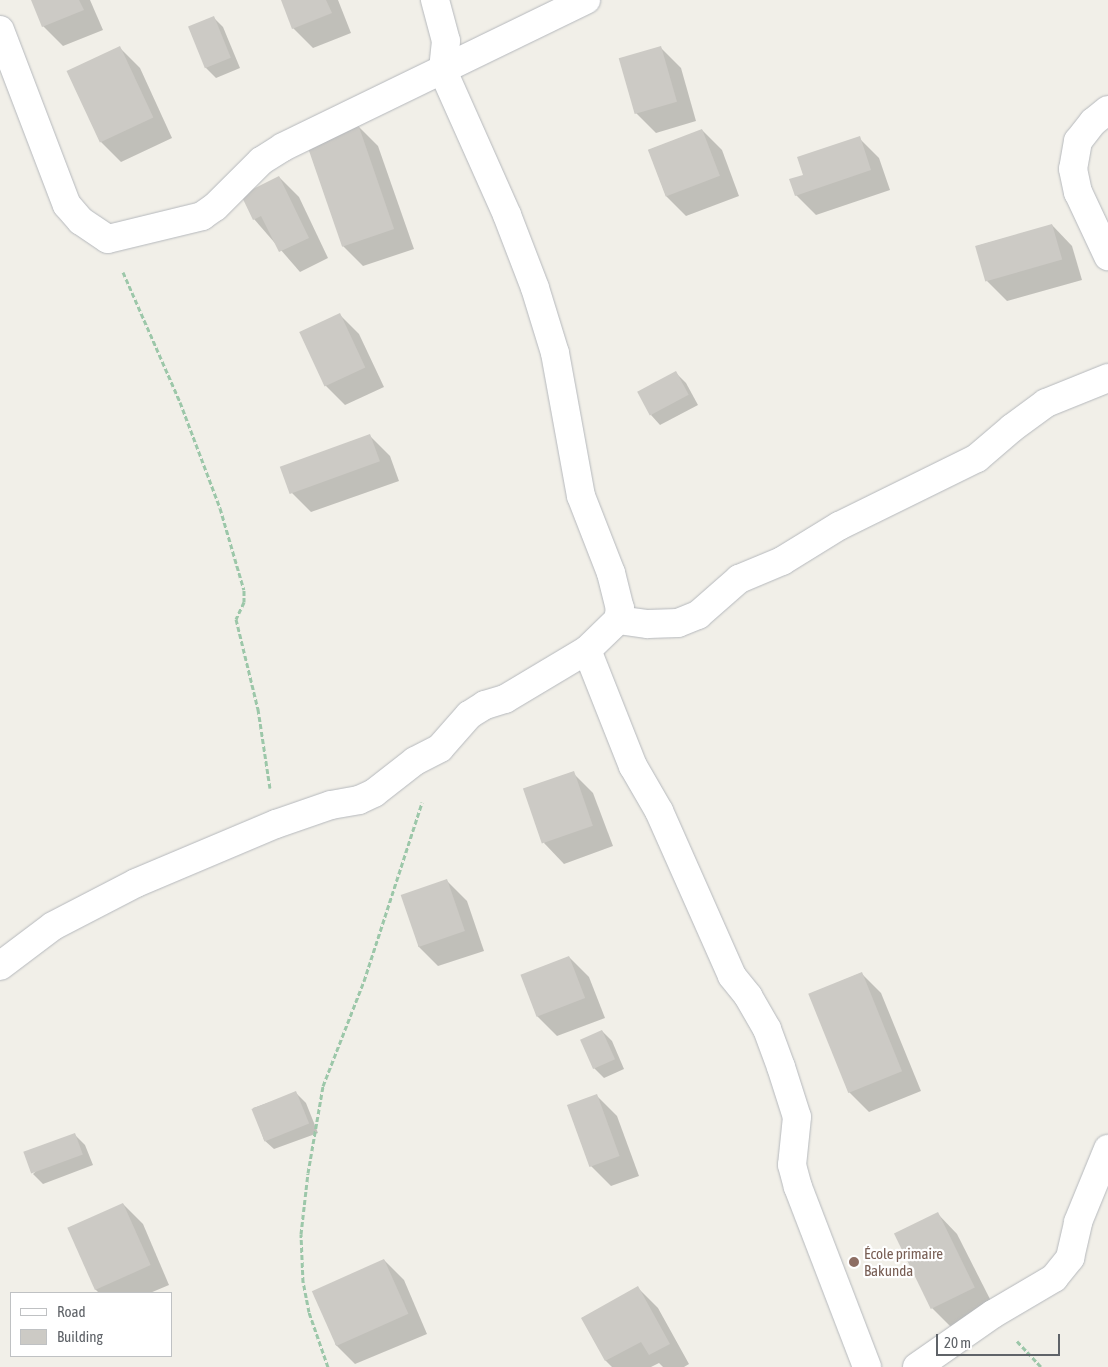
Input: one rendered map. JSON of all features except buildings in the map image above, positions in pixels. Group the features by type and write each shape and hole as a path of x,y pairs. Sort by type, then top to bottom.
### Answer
{"street":[{"path":"0,966 53,926 136,883 276,824 330,805 360,800 374,793 415,761 440,748 470,715 485,705 505,699 587,650 618,620 620,608 611,573 581,496 554,353 535,288 500,197 443,71 446,42 435,0"},
{"path":"0,30 68,205 81,221 108,239 202,216 215,207 261,161 283,147 372,102 443,71 586,0"},
{"path":"1108,110 1093,122 1078,141 1073,169 1078,192 1108,256"},
{"path":"618,620 648,624 678,623 698,614 739,579 782,561 839,526 976,458 1046,403 1108,378"},
{"path":"587,650 633,766 659,811 732,976 748,996 767,1029 797,1117 792,1165 796,1180 867,1367"},
{"path":"918,1367 993,1314 1054,1278 1070,1258 1078,1222 1108,1148"}],"path":[{"path":"108,239 180,402 220,508 244,590 244,602 236,618 258,709 276,824"},
{"path":"328,1367 310,1312 303,1282 301,1234 308,1173 323,1086 364,981 440,748"}],"place":[{"name":"École primaire Bakunda","path":"854,1262"}]}
